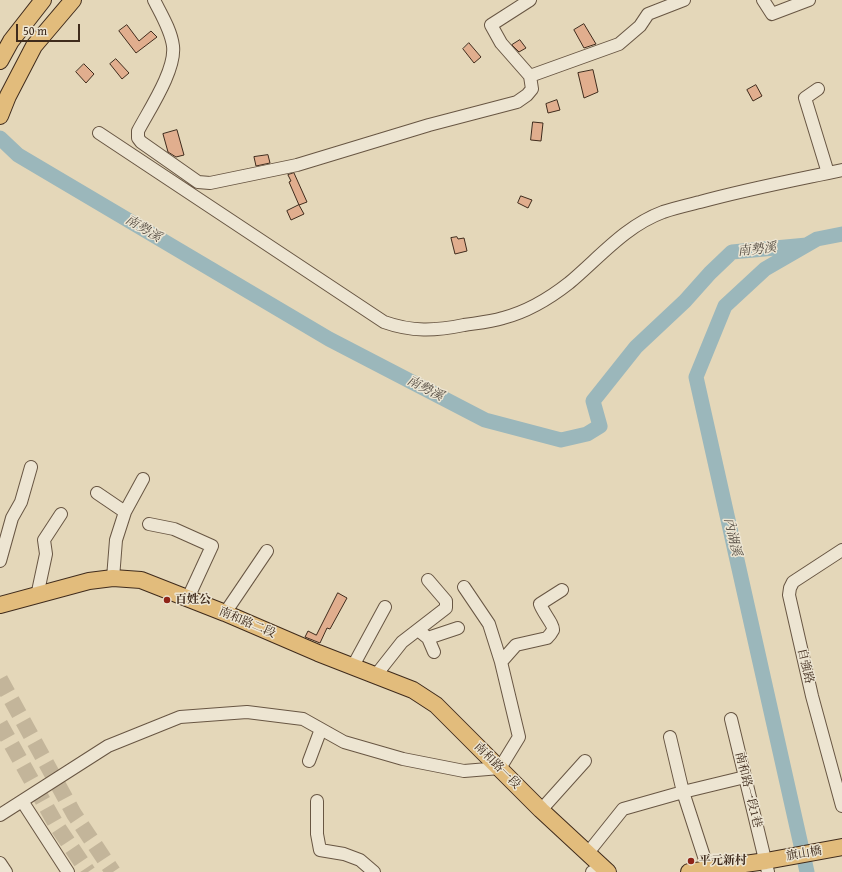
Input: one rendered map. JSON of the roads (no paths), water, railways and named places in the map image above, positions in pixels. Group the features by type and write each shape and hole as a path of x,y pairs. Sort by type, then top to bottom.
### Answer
{"main road":[{"path":"0,60 11,41 43,0"},
{"path":"0,116 34,46 73,0"},
{"name":"南和路二段","path":"0,605 89,581 113,578 141,580 376,675"},
{"name":"南和路一段","path":"376,675 413,690 436,705 541,810 588,854 601,871"},
{"name":"旗山橋","path":"767,866 842,847"},
{"path":"689,872 767,866"}],"street":[{"path":"154,0 168,29 173,46 171,63 166,79 138,131 138,138 141,142 198,182 203,183 210,183 297,165 430,125 517,102 527,95 532,89 530,76 501,43 491,25 530,0"},
{"path":"530,76 619,44 640,26 648,14 684,0"},
{"path":"763,0 772,14 809,0"},
{"path":"818,88 805,98 828,173"},
{"path":"99,132 384,322 400,328 413,330 445,329 501,319 517,314 548,298 569,283 626,233 641,223 663,212 733,193 842,170"},
{"path":"0,561 12,518 21,502 31,467"},
{"path":"113,578 116,540 125,512 143,479"},
{"path":"97,493 125,512"},
{"path":"37,596 46,554 44,540 61,514"},
{"path":"149,524 174,529 212,546 188,598"},
{"name":"自強路","path":"842,550 794,582 790,588 789,595 812,696 842,806"},
{"path":"225,613 267,551"},
{"path":"376,675 402,642 446,608 446,601 428,580"},
{"path":"0,816 108,746 180,717 246,712 302,719 344,742 403,759 464,771 500,768 519,737 501,662 489,624 464,587"},
{"path":"501,662 516,645 548,638 553,630 553,626 542,612 540,604 562,590"},
{"path":"353,666 385,608"},
{"path":"428,638 458,628"},
{"path":"418,630 428,638 434,652"},
{"name":"南和路一段1巷","path":"731,719 767,866"},
{"path":"309,761 321,729"},
{"path":"670,736 683,792 709,871"},
{"path":"541,810 585,761"},
{"path":"588,854 623,809 683,792 745,777"},
{"path":"317,801 317,834 320,850 344,854 360,860 374,872"},
{"path":"22,802 68,872"},
{"path":"0,863 6,872"}],"waterway":[{"name":"南勢溪","path":"0,138 18,155 329,339 485,420 561,440 587,434 600,426 593,401 636,347 685,301 710,273 732,252 807,245"},
{"name":"內湖溪","path":"807,872 696,377 725,306 765,269 817,239 842,234"}],"tunnel":[{"path":"0,679 74,814 113,872"},
{"path":"0,724 57,826 88,872"}],"place":[{"name":"百姓公","path":"167,600"},
{"name":"平元新村","path":"691,861"}]}
